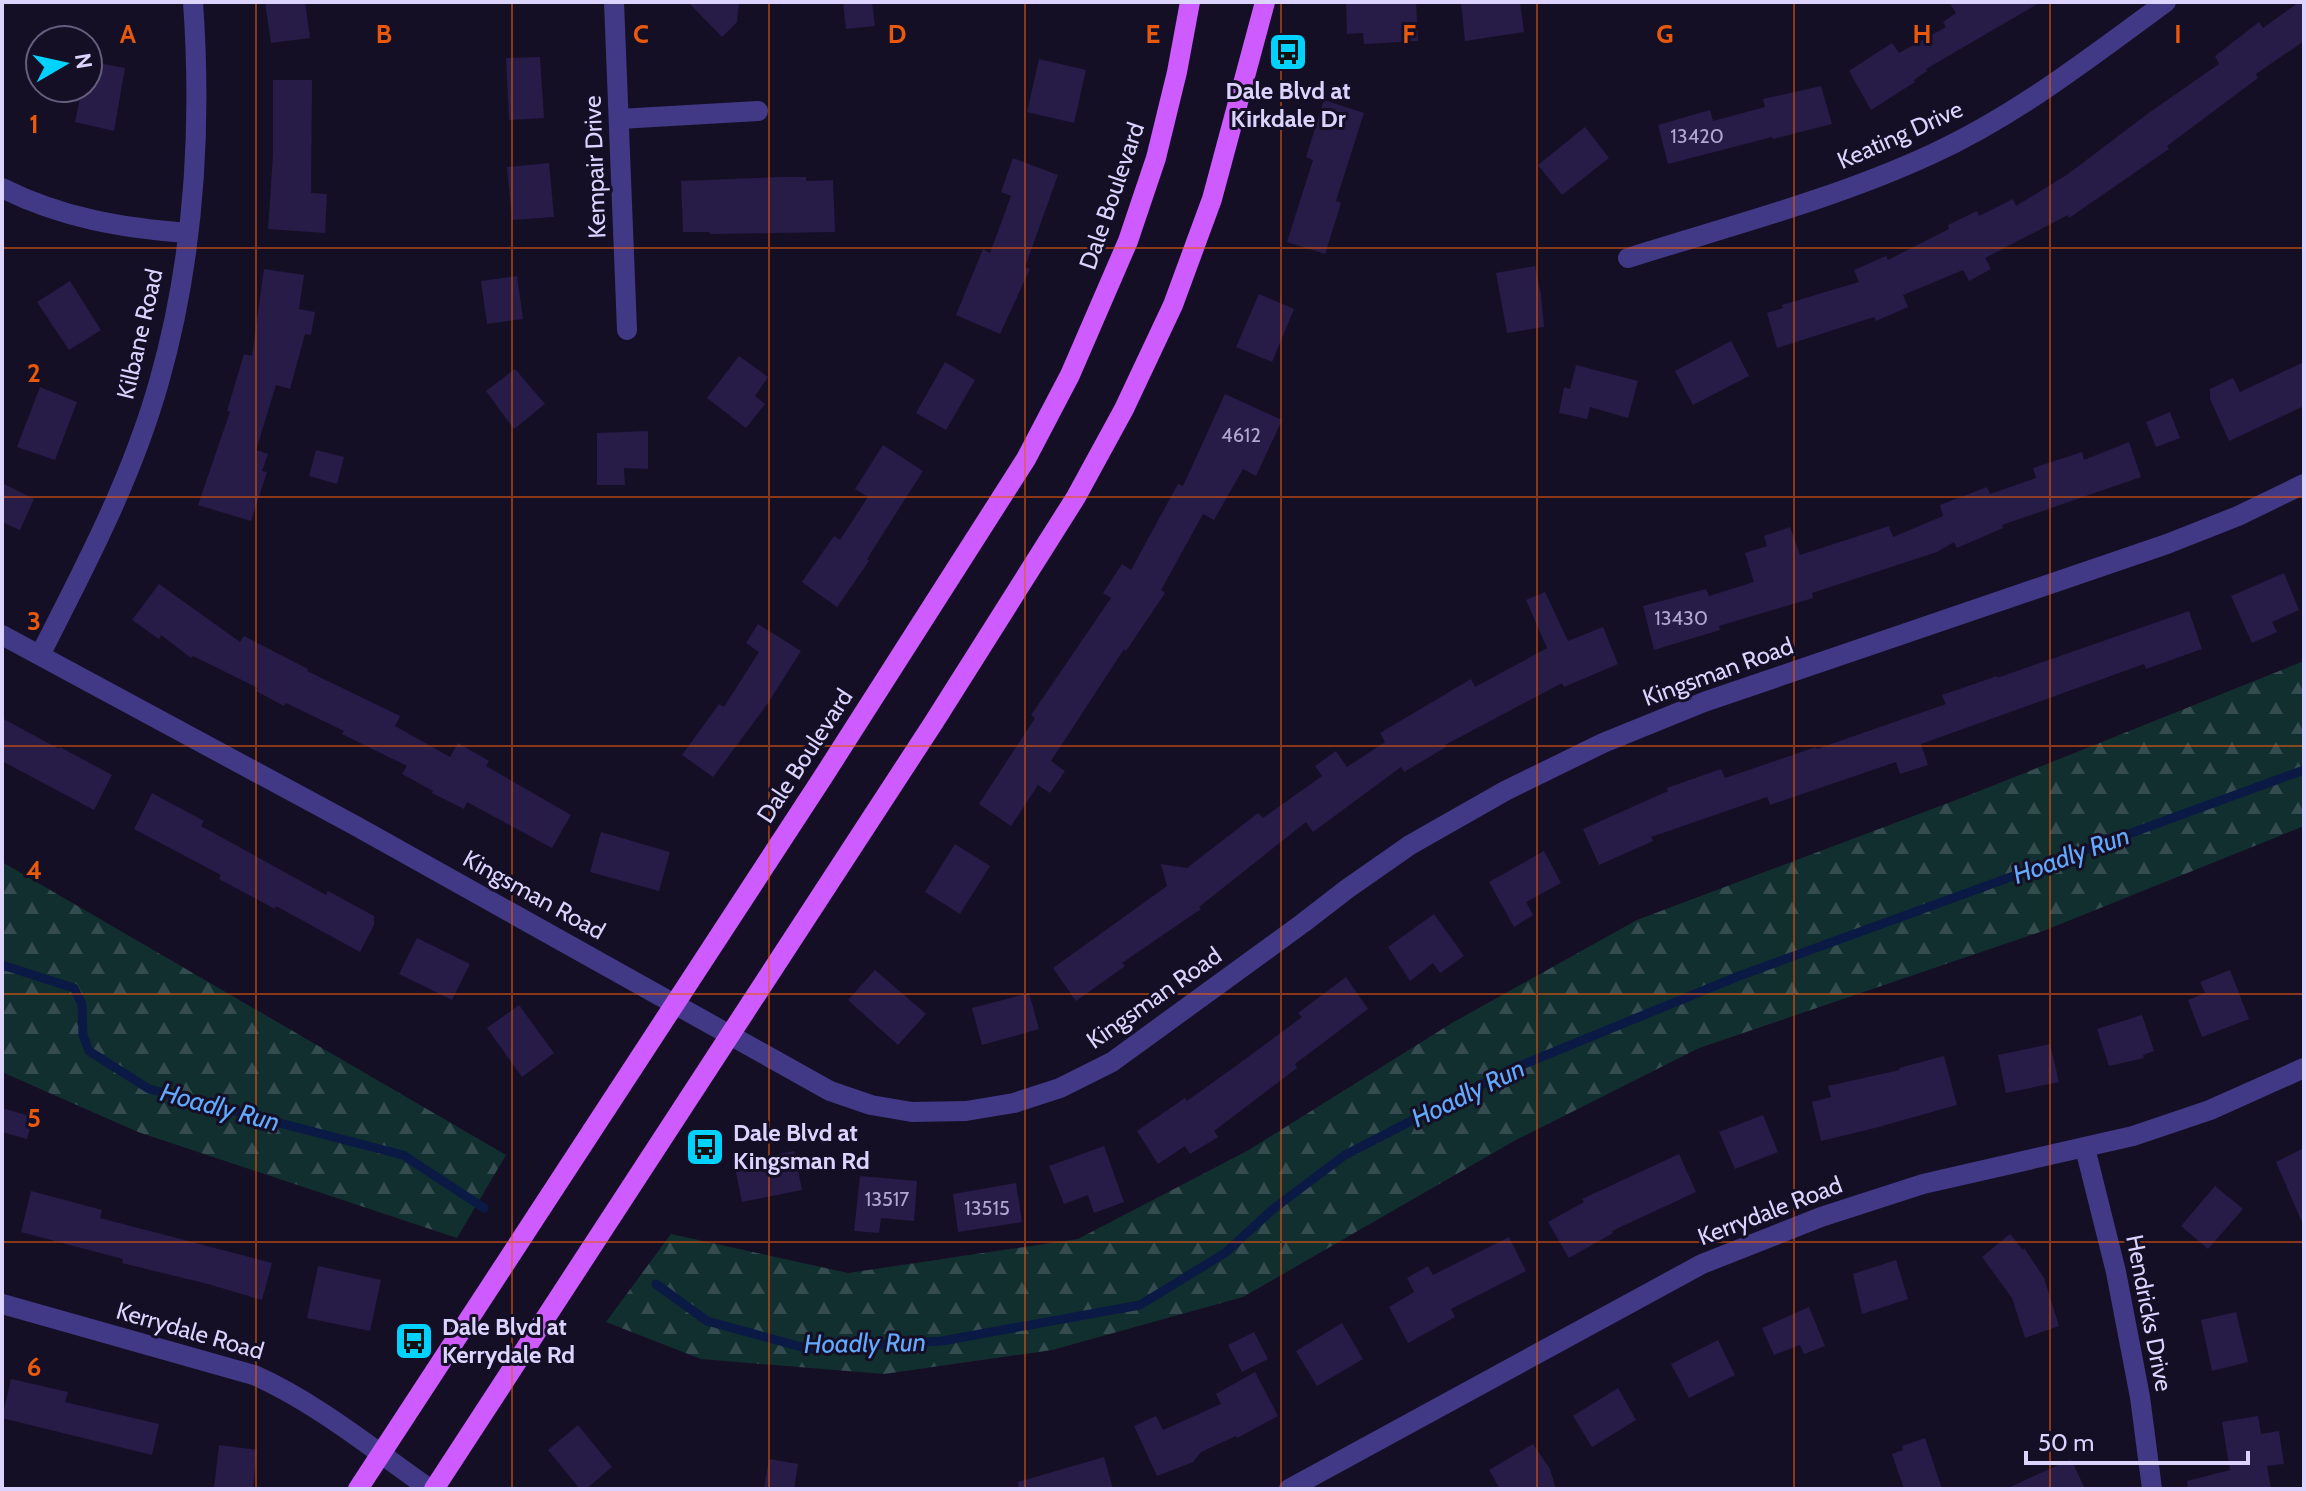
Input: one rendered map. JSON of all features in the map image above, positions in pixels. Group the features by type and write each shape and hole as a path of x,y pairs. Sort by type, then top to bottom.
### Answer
{"main road":[{"name":"Dale Boulevard","path":"358,1489 832,764 1018,472 1070,375 1128,241 1156,158 1190,2"},
{"path":"432,1489 925,736 1059,523 1124,409 1173,305 1212,199 1265,2"}],"street":[{"name":"Kilbane Road","path":"40,655 89,559 136,447 159,382 188,233 196,139 197,55 193,2"},
{"name":"Kempair Drive","path":"614,2 627,330"},
{"name":"Keating Drive","path":"1628,258 1847,189 1933,154 2015,109 2166,2"},
{"path":"619,119 758,111"},
{"path":"2,188 78,217 132,229 188,233"},
{"name":"Kingsman Road","path":"2,635 370,833 830,1091 871,1105 898,1110 966,1111 1014,1103 1060,1088 1112,1062 1410,845 1505,791 1589,750 1704,702 2167,544 2238,516 2304,484"},
{"name":"Kerrydale Road","path":"1289,1489 1702,1264 1741,1247 1923,1184 2133,1136 2210,1110 2304,1068"},
{"name":"Hendricks Drive","path":"2085,1148 2116,1272 2140,1397 2152,1489"},
{"name":"Kerrydale Road","path":"2,1304 254,1375 301,1400 432,1489"}],"green space":[{"path":"2304,661 2304,826 2043,931 1699,1048 1514,1141 1243,1297 1052,1350 884,1374 701,1359 606,1322 671,1234 848,1273 1078,1239 1247,1151 1452,1023 1637,920 1972,794"},
{"path":"2,862 506,1155 457,1238 138,1132 2,1072"}],"building":[{"path":"265,2 305,2 310,38 271,43"},
{"path":"688,2 739,2 737,22 722,37"},
{"path":"843,2 872,2 875,26 846,29"},
{"path":"1346,2 1416,2 1418,41 1364,44 1363,33 1347,34"},
{"path":"1461,2 1520,2 1524,32 1465,41"},
{"path":"1949,2 2041,2 1926,69 1915,82 1871,110 1849,71 1892,43 1899,53 1946,27 1943,22 1956,13"},
{"path":"2299,2 2304,2 2304,41 2256,74 2258,78 2167,146 2169,149 2069,218 2068,215 1985,258 1991,269 1969,281 1963,270 1903,295 1908,307 1876,321 1874,317 1777,348 1767,313 1783,308 1782,305 1859,282 1854,270 1886,256 1888,260 1977,211 1979,216 2013,199 2016,206 2068,174 2219,64 2215,56 2259,22 2263,28"},
{"path":"540,57 544,118 509,120 506,58"},
{"path":"1039,59 1086,70 1074,123 1027,112"},
{"path":"104,64 125,68 114,131 75,122 79,104 104,104"},
{"path":"273,80 312,80 311,193 327,194 325,233 268,229 273,155"},
{"path":"1821,86 1832,124 1668,164 1658,125 1710,110 1713,121 1765,107 1763,99"},
{"path":"1324,100 1364,113 1336,201 1341,203 1325,254 1287,242 1313,160 1306,157"},
{"path":"1585,127 1609,158 1562,195 1538,165"},
{"path":"1013,158 1058,175 1025,267 1030,269 1000,334 956,315 983,249 990,253 1011,196 1001,192"},
{"path":"549,163 554,217 512,220 507,167"},
{"path":"806,177 806,181 833,180 835,232 683,232 681,181"},
{"path":"1535,266 1544,327 1507,333 1496,273"},
{"path":"264,269 304,275 299,309 315,312 311,335 305,334 290,389 276,385 256,450 268,454 262,471 267,472 251,521 198,505 230,412 227,411 244,354 252,356"},
{"path":"517,276 523,319 487,324 481,281"},
{"path":"70,281 101,330 69,350 37,302"},
{"path":"1259,294 1294,309 1272,362 1236,347"},
{"path":"1731,341 1749,376 1693,405 1675,371"},
{"path":"739,356 768,377 755,396 765,404 746,428 707,398"},
{"path":"945,362 975,380 946,430 916,413"},
{"path":"2304,362 2304,406 2229,441 2210,399 2210,389 2233,378 2240,392"},
{"path":"1576,365 1638,381 1628,418 1590,407 1587,419 1559,413 1564,387 1570,389"},
{"path":"515,369 545,404 514,429 486,391"},
{"path":"40,387 77,402 55,460 17,447"},
{"path":"1225,394 1282,420 1256,476 1243,469 1214,520 1203,514 1161,590 1165,593 1126,651 1124,649 1051,761 1065,771 1050,793 1038,785 1011,826 979,804 1035,718 1031,715 1111,598 1103,593 1122,564 1131,570 1178,484 1183,486"},
{"path":"2170,412 2180,438 2156,447 2146,422"},
{"path":"648,431 648,469 624,468 625,485 597,485 597,433"},
{"path":"2129,442 2141,477 2002,525 2003,528 1957,548 1954,542 1937,552 1812,593 1813,598 1719,626 1720,630 1654,650 1643,606 1706,589 1709,596 1754,582 1745,553 1767,546 1764,536 1790,527 1800,555 1889,526 1893,537 1943,516 1940,505 1987,487 1990,494 2036,478 2033,468 2082,452 2084,460"},
{"path":"883,445 923,471 867,559 869,561 837,607 802,582 834,536 840,540 868,497 855,489"},
{"path":"316,450 344,457 337,484 309,476"},
{"path":"2,483 34,499 20,530 2,522"},
{"path":"2284,573 2299,610 2272,622 2277,632 2252,643 2231,596"},
{"path":"159,584 240,642 244,636 400,716 395,726 450,757 458,743 489,761 486,766 571,815 552,848 467,802 464,809 432,793 402,774 407,766 342,734 344,731 286,703 284,706 256,691 258,688 193,656 191,658 161,635 159,639 132,620"},
{"path":"1545,592 1568,641 1603,627 1618,664 1564,687 1562,683 1445,745 1404,772 1401,767 1313,832 1306,822 1199,907 1201,909 1122,963 1125,966 1076,1001 1053,968 1167,886 1161,864 1187,868 1258,813 1263,818 1322,776 1315,766 1336,751 1347,767 1385,742 1380,733 1471,679 1475,687 1547,648 1526,600"},
{"path":"2189,611 2202,649 2146,669 2144,664 1921,744 1928,765 1900,774 1896,762 1770,805 1767,797 1651,837 1653,841 1599,865 1583,829 1668,791 1667,788 1721,769 1725,778 1817,749 1946,704 1942,695"},
{"path":"758,624 801,651 768,703 713,777 682,755 719,704 724,707 759,652 746,643"},
{"path":"2,718 112,775 94,810 2,761"},
{"path":"152,793 204,821 201,826 326,895 328,891 374,916 374,925 360,952 219,879 221,875 134,829"},
{"path":"601,832 670,852 659,891 590,872"},
{"path":"955,844 990,866 960,914 925,892"},
{"path":"1544,851 1561,883 1526,902 1533,915 1514,927 1489,882"},
{"path":"1434,914 1464,956 1440,973 1433,963 1410,981 1388,947"},
{"path":"417,938 470,964 452,1000 399,974"},
{"path":"875,970 926,1014 898,1045 848,1000"},
{"path":"2230,970 2249,1019 2202,1037 2188,1000 2205,993 2200,982"},
{"path":"1346,977 1368,1009 1214,1131 1218,1137 1190,1154 1185,1146 1158,1164 1137,1131 1185,1098 1187,1101 1240,1063 1302,1017 1298,1013"},
{"path":"1029,993 1039,1029 982,1045 972,1008"},
{"path":"519,1005 554,1053 522,1077 487,1028"},
{"path":"2142,1015 2154,1051 2143,1055 2144,1058 2109,1066 2097,1029"},
{"path":"2050,1044 2059,1082 2006,1093 1998,1055"},
{"path":"1944,1056 1957,1105 1821,1141 1812,1102 1831,1097 1828,1086 1900,1070"},
{"path":"2,1108 33,1117 27,1139 2,1132"},
{"path":"1763,1115 1778,1152 1735,1169 1719,1132"},
{"path":"1104,1146 1124,1202 1094,1213 1088,1195 1064,1204 1049,1166"},
{"path":"2304,1148 2304,1227 2276,1162"},
{"path":"794,1151 802,1190 742,1202 734,1163"},
{"path":"1679,1154 1696,1192 1612,1231 1569,1258 1548,1222 1584,1202 1582,1199"},
{"path":"860,1176 917,1181 914,1221 881,1218 879,1233 854,1231"},
{"path":"1016,1183 1022,1222 958,1232 953,1194"},
{"path":"2215,1186 2243,1209 2208,1249 2181,1226"},
{"path":"31,1191 102,1210 100,1218 272,1263 262,1300 122,1263 123,1259 21,1232"},
{"path":"2010,1234 2024,1248 2044,1278 2059,1326 2025,1338 2012,1298 1982,1257"},
{"path":"1509,1237 1526,1271 1451,1309 1455,1317 1408,1343 1389,1307 1414,1292 1407,1278 1428,1266 1433,1275"},
{"path":"1896,1260 1908,1299 1862,1314 1853,1274"},
{"path":"318,1266 381,1280 370,1331 307,1318"},
{"path":"1809,1307 1825,1346 1804,1354 1800,1345 1774,1355 1762,1328"},
{"path":"2236,1312 2248,1362 2212,1371 2201,1320"},
{"path":"1342,1323 1363,1359 1317,1386 1296,1351"},
{"path":"1254,1332 1268,1359 1242,1372 1228,1345"},
{"path":"1718,1340 1735,1375 1689,1398 1671,1364"},
{"path":"1255,1372 1278,1416 1237,1438 1201,1452 1193,1462 1157,1476 1134,1426 1156,1416 1163,1430 1221,1404 1216,1394"},
{"path":"11,1379 68,1392 65,1402 159,1424 152,1455 2,1418"},
{"path":"1618,1388 1636,1420 1592,1447 1573,1416"},
{"path":"2258,1416 2261,1434 2279,1431 2284,1464 2267,1466 2271,1489 2188,1489 2187,1481 2230,1470 2222,1422"},
{"path":"578,1425 612,1467 586,1489 580,1489 548,1450"},
{"path":"1925,1438 1942,1489 1904,1489 1892,1454 1903,1450 1902,1446"},
{"path":"1533,1444 1550,1469 1556,1489 1500,1489 1489,1470"},
{"path":"219,1445 257,1450 253,1489 214,1489"},
{"path":"1104,1457 1113,1489 1019,1489 1018,1482"},
{"path":"769,1459 798,1464 794,1489 764,1489"},
{"path":"2071,1459 2085,1489 2006,1489"}],"waterway":[{"name":"Hoadly Run","path":"656,1284 707,1321 809,1349 942,1341 1140,1305 1225,1253 1273,1209 1345,1155 1512,1069 1739,976 2304,770"},
{"name":"Hoadly Run","path":"2,965 74,988 82,1004 83,1035 89,1051 149,1089 403,1155 484,1208"}],"place":[{"name":"Dale Blvd at Kirkdale Dr","path":"1288,52"},
{"name":"Dale Blvd at Kingsman Rd","path":"705,1147"},
{"name":"Dale Blvd at Kerrydale Rd","path":"414,1341"}]}
